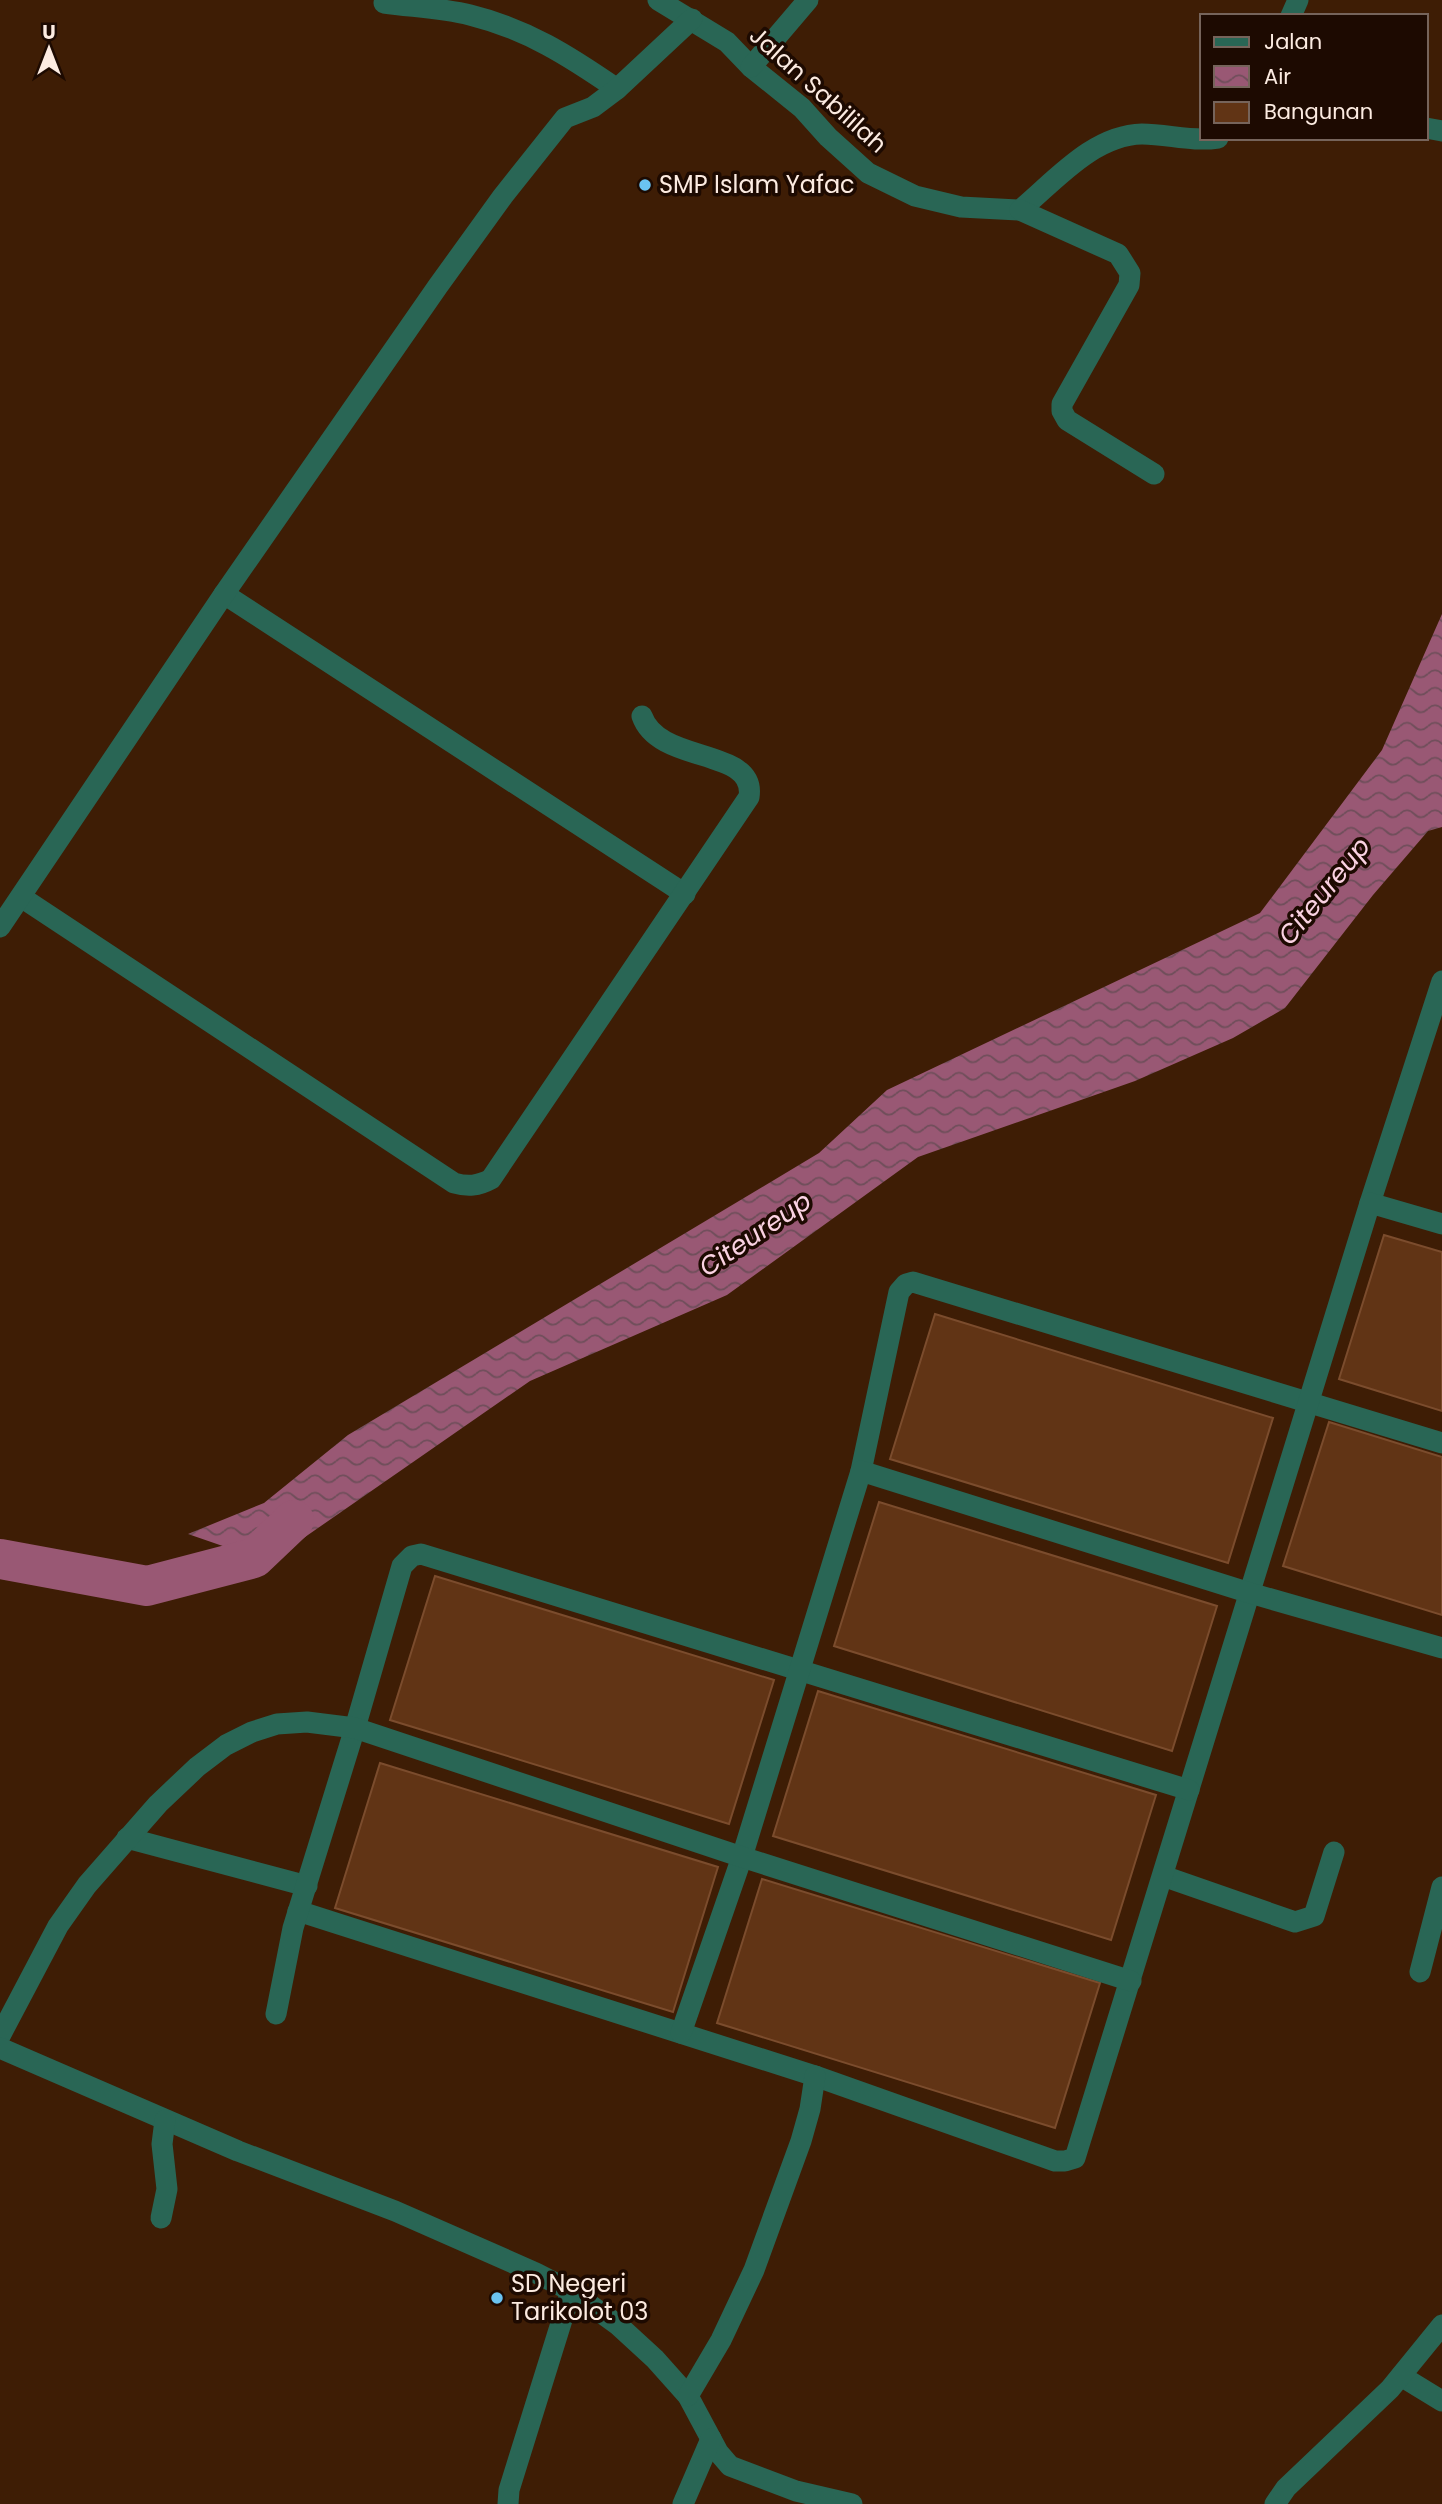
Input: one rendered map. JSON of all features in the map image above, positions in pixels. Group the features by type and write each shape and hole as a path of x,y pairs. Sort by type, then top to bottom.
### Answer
{"street":[{"name":"Jalan Sabililah","path":"658,0 727,42 751,67 802,108 828,137 868,173 915,196 961,207 1020,211 1118,254 1130,273 1129,285 1062,404 1062,411 1067,420 1154,474"},
{"path":"751,67 808,0"},
{"path":"384,3 468,14 513,28 566,53 617,89"},
{"path":"0,927 224,594 438,286 556,127 565,118 593,107 617,89 692,19"},
{"path":"1020,211 1076,163 1107,141 1141,134 1204,140"},
{"path":"224,594 685,894"},
{"path":"21,897 454,1183 465,1186 479,1185 491,1179 749,797 751,787 746,777 736,768 678,748 653,736 646,728 642,716"},
{"path":"298,1911 815,2076 1055,2161 1075,2158 1370,1203 1442,981"},
{"path":"1370,1203 1442,1224"},
{"path":"681,2033 742,1857 861,1471 899,1292 906,1284 913,1282 1442,1443"},
{"path":"861,1471 1250,1593 1442,1648"},
{"path":"276,2014 298,1911 402,1566 412,1556 421,1554 1189,1790"},
{"path":"0,2036 58,1926 87,1885 158,1804 197,1767 226,1745 252,1732 277,1724 307,1722 355,1728 742,1857 1131,1981"},
{"path":"127,1838 307,1886"},
{"path":"1163,1876 1295,1922 1314,1916 1334,1852"},
{"path":"1420,1972 1442,1887"},
{"path":"0,2048 238,2151 395,2211 571,2291 618,2325 688,2396 711,2439 730,2466 796,2491 852,2504"},
{"path":"688,2396 721,2340 754,2270 801,2141 815,2076"},
{"path":"161,2218 167,2189 162,2144 165,2120"},
{"path":"508,2504 509,2490 571,2291"},
{"path":"1275,2504 1286,2488 1401,2376 1442,2325"},
{"path":"1401,2376 1442,2401"},
{"path":"683,2504 711,2439"}],"water":[{"path":"1442,614 1442,827 1428,831 1373,895 1285,1008 1233,1038 1135,1081 918,1157 727,1295 530,1381 269,1562 188,1534 264,1503 348,1435 819,1153 887,1090 1260,913 1382,750"}],"building":[{"path":"1384,1235 1442,1252 1442,1411 1339,1379"},
{"path":"935,1314 1273,1418 1228,1563 890,1459"},
{"path":"1329,1422 1442,1457 1442,1615 1283,1566"},
{"path":"879,1502 1217,1606 1172,1751 834,1646"},
{"path":"435,1576 774,1680 729,1824 390,1720"},
{"path":"818,1691 1156,1795 1111,1940 773,1836"},
{"path":"380,1763 718,1867 673,2012 335,1908"},
{"path":"762,1879 1100,1983 1055,2128 717,2023"}],"waterway":[{"name":"Citeureup","path":"0,1559 147,1586 254,1558 294,1520"}],"place":[{"name":"SMP Islam Yafac","path":"645,185"},
{"name":"SD Negeri Tarikolot 03","path":"497,2298"}]}
